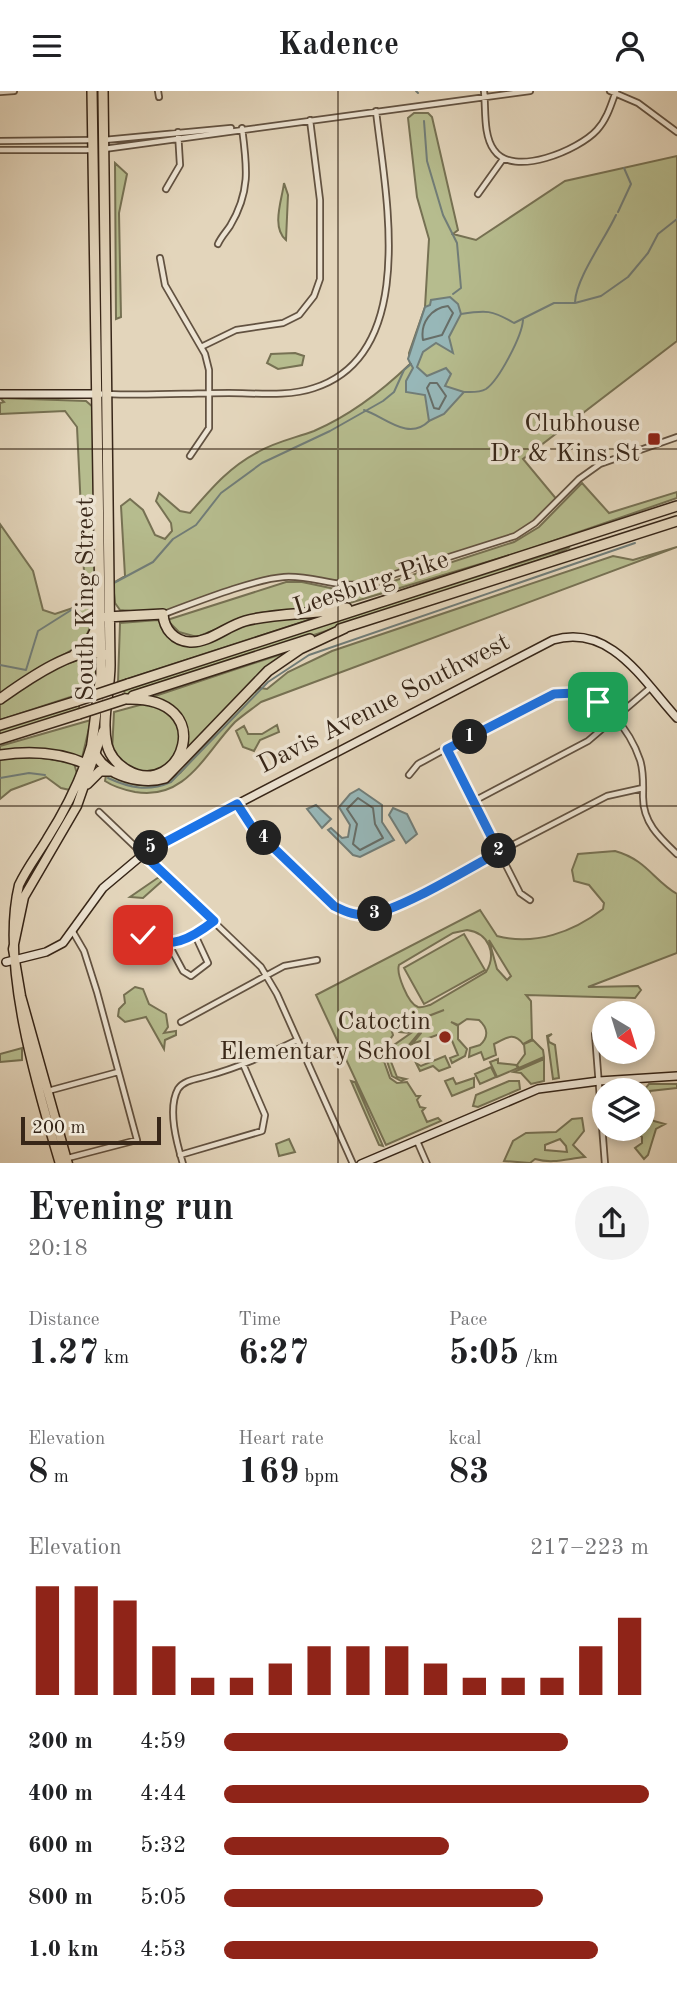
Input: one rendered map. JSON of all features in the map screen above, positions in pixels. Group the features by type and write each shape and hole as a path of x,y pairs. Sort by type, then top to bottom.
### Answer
{"highway":[{"name":"South King Street","path":"92,91 102,394"},
{"name":"South King Street","path":"92,743 99,702 105,617 102,394 103,91"},
{"name":"Leesburg Pike","path":"0,725 677,506"},
{"name":"Leesburg Pike","path":"0,739 677,521"},
{"path":"105,592 116,610 128,616"},
{"path":"0,699 31,677 68,659 89,642 105,617 163,614 164,625 170,633 183,640 197,641 253,619 340,610 393,599"},
{"path":"109,637 116,623 128,616"},
{"name":"South King Street","path":"105,617 110,665 105,724"},
{"path":"92,743 96,755 114,771 142,782 162,779 172,773 268,671 300,649 345,628"},
{"path":"68,659 101,652 110,665"},
{"path":"105,724 109,751 116,761 130,772 154,775 177,760 184,739 183,727 175,712 155,701 125,699"},
{"path":"0,755 40,753 70,757 86,764"},
{"path":"86,784 100,771 114,771"}],"main road":[{"name":"South King Street","path":"7,962 29,883 70,818 86,784 105,724"},
{"name":"South King Street","path":"65,1162 7,962 8,927 19,886 66,807 86,764 92,743"}],"street":[{"path":"0,92 14,91"},
{"path":"0,141 104,144 178,132 242,128 484,94 530,91"},
{"path":"484,94 489,140 503,159 520,164 533,162 588,138 606,118 614,91 638,103 677,132"},
{"path":"0,394 210,393 312,389 343,373 368,345 381,309 390,260 388,210 376,111"},
{"path":"201,347 236,330 283,323 299,315 314,296 320,279 320,200 310,120"},
{"path":"0,150 180,139 242,128"},
{"path":"218,244 230,226 247,186 248,172 242,128"},
{"path":"166,189 180,165 178,132"},
{"path":"478,194 503,159"},
{"path":"160,258 165,285 201,347 209,370 209,428 190,456"},
{"path":"163,614 276,577 309,578 337,585 364,584 505,540 535,523 579,479 600,464 677,437"},
{"name":"Davis Avenue Southwest","path":"7,962 54,949 73,932 103,888 143,854 553,640 569,636 595,639 611,646 677,718"},
{"path":"474,801 582,745 650,688"},
{"path":"409,775 418,764 554,694 587,696 615,718 640,760 648,822 677,854"},
{"path":"447,749 520,893 530,900"},
{"path":"237,804 252,827 334,906 355,914 373,914 607,796 643,788"},
{"path":"99,812 214,921 267,976 353,1163"},
{"path":"132,925 149,939 169,943 195,935 214,921"},
{"path":"65,1162 137,1140 84,951 73,932"},
{"path":"169,943 183,971 191,976 208,963 195,935"},
{"path":"181,1022 293,963 317,960"},
{"path":"183,1163 175,1120 179,1089 191,1080 243,1064 297,1040"},
{"path":"180,1155 262,1131 265,1115 243,1064"},
{"path":"44,1092 118,1072"},
{"path":"645,1078 677,1076"},
{"path":"363,1163 527,1092 559,1084 592,1081"},
{"path":"417,1140 427,1163"},
{"path":"603,1141 605,1163"}],"green space":[{"path":"414,113 428,113 432,117 458,230 453,234 476,240 565,181 677,156 677,341 523,459 558,501 535,523 515,536 364,584 337,585 308,578 269,579 163,614 120,610 115,603 113,583 125,576 121,506 130,499 143,510 155,535 165,539 172,531 171,523 156,501 159,493 180,511 190,513 238,464 271,445 314,431 354,410 410,364 409,353 425,307 429,239 417,197 408,118"},
{"path":"115,163 127,174 119,213 121,317 116,319"},
{"path":"284,183 288,195 286,240 278,221"},
{"path":"295,353 304,356 302,365 278,369 267,363 271,354"},
{"path":"0,398 86,401 94,408 95,590 85,593 77,427 65,411 0,414 0,403 4,402"},
{"path":"582,483 609,513 677,492 677,498 527,550 343,605 257,613 197,637 179,632 167,620 286,582 302,582 340,590 369,589 514,542 539,527"},
{"path":"0,524 33,571 43,610 55,614 94,601 93,621 83,643 0,694"},
{"path":"570,547 543,561 125,696 124,690 132,686"},
{"path":"677,547 261,702 235,722 193,772 168,789 153,793 135,792 105,781 106,775 143,785 169,780 180,773 253,691 267,689 288,672 332,651 613,556 633,560"},
{"path":"321,616 118,682 120,623 158,620 181,642 253,621"},
{"path":"300,648 183,753 186,742 171,707 152,697"},
{"path":"88,657 97,660 95,689 0,720 0,703 53,670"},
{"path":"147,703 168,711 180,732 174,755 166,764 145,773 129,769 112,752 114,712"},
{"path":"79,705 79,710 0,737 0,729"},
{"path":"91,720 82,758 0,752 0,746"},
{"path":"277,725 279,732 260,740 254,751 243,747 236,731 244,726 248,734 262,734"},
{"path":"35,757 74,763 77,774 70,790 61,788 46,777 11,790 0,799 0,759"},
{"path":"615,851 626,855 677,894 677,953 588,987 638,986 641,990 635,998 526,995 531,1001 532,1039 523,1044 516,1038 505,1039 494,1044 496,1055 484,1060 481,1052 469,1057 470,1048 480,1045 486,1036 486,1029 479,1020 467,1019 458,1025 451,1022 458,1026 458,1039 467,1049 465,1056 452,1063 450,1058 458,1055 448,1031 412,1044 421,1033 416,1021 444,1010 415,1021 411,1014 420,1032 409,1045 388,1054 397,1077 406,1079 401,1081 392,1076 384,1052 411,1033 399,1032 390,1017 388,1019 393,1035 381,1053 390,1078 397,1083 407,1082 416,1096 420,1096 417,1100 420,1107 425,1108 422,1111 427,1122 438,1118 441,1121 386,1145 316,995 480,910 497,936 511,939 553,935 579,924 603,909 604,903 589,885 574,881 572,870 578,854","holes":["467,930 481,935 489,945 491,958 486,972 430,1005 414,1005 399,975 399,965 453,933","489,940 511,976 507,980 497,969"]},
{"path":"159,877 162,881 143,898 130,897"},
{"path":"464,934 485,970 424,1004 404,968"},
{"path":"135,987 143,989 149,1004 166,1014 168,1027 164,1033 176,1031 176,1035 165,1040 164,1049 146,1017 125,1022 118,1016 119,1009 125,1003 124,995"},
{"path":"552,1034 548,1037 549,1042 555,1045 559,1078 553,1079 547,1036"},
{"path":"533,1040 543,1050 544,1057 519,1068 517,1065 525,1054 524,1044"},
{"path":"22,1048 22,1060 0,1062 0,1054"},
{"path":"445,1056 450,1067 439,1071 433,1066 420,1071 416,1063 421,1066"},
{"path":"498,1059 498,1063 516,1065 518,1068 497,1077 490,1062"},
{"path":"544,1059 544,1081 531,1084 521,1073 514,1072"},
{"path":"491,1067 496,1077 480,1084 475,1074"},
{"path":"453,1078 456,1084 474,1078 474,1087 452,1096 445,1081"},
{"path":"351,1081 355,1082 383,1146 379,1145"},
{"path":"509,1081 519,1081 520,1089 478,1107 473,1106 476,1095"},
{"path":"655,1084 677,1084 677,1088 655,1090"},
{"path":"582,1118 584,1131 573,1145 585,1157 554,1161 535,1159 530,1163 504,1161 513,1141 526,1133 556,1132 572,1119","holes":["560,1139 567,1152 545,1150 545,1145"]},
{"path":"655,1121 665,1124 655,1132"},
{"path":"289,1139 295,1152 279,1156 276,1144"},
{"path":"652,1141 644,1159 635,1148"}],"water":[{"path":"450,297 458,304 461,314 449,337 453,353 436,343 423,352 417,367 427,376 446,368 451,374 445,386 464,392 444,414 429,421 425,395 406,392 406,381 413,368 408,359 425,307 430,305 431,300"},
{"path":"359,789 382,805 382,822 394,840 360,857 353,855 328,830 331,828 342,838 348,837 350,825 339,807 350,794"},
{"path":"316,805 331,819 322,828 307,809"},
{"path":"393,808 407,814 417,834 406,843 389,815"}],"waterway":[{"path":"424,121 427,161 443,215 457,243 461,288 453,294"},
{"path":"618,212 631,184 624,168"},
{"path":"575,302 580,282 616,215"},
{"path":"461,314 489,312 514,323 554,303 575,303 601,296 628,277 648,253 658,234 677,219"},
{"path":"464,392 481,391 491,384 514,346 523,320"},
{"path":"112,584 153,562 173,539 196,525 221,493 262,463 330,431 383,401 394,392 404,370 411,364"},
{"path":"364,410 404,428 421,427 429,421"},
{"path":"108,778 139,787 155,787 171,782 268,682 309,655 635,543"},
{"path":"0,665 26,670 38,631 95,595"},
{"path":"0,778 29,773 45,775"}],"place":[{"name":"Clubhouse Dr & Kins St","path":"654,439"},
{"name":"Catoctin Elementary School","path":"445,1037"}],"route":[{"path":"143,935 161,943 174,943 195,935 214,921 143,854 237,804 252,827 334,906 344,911 373,914 443,881 499,852 447,749 554,694 575,693 598,702"}]}
